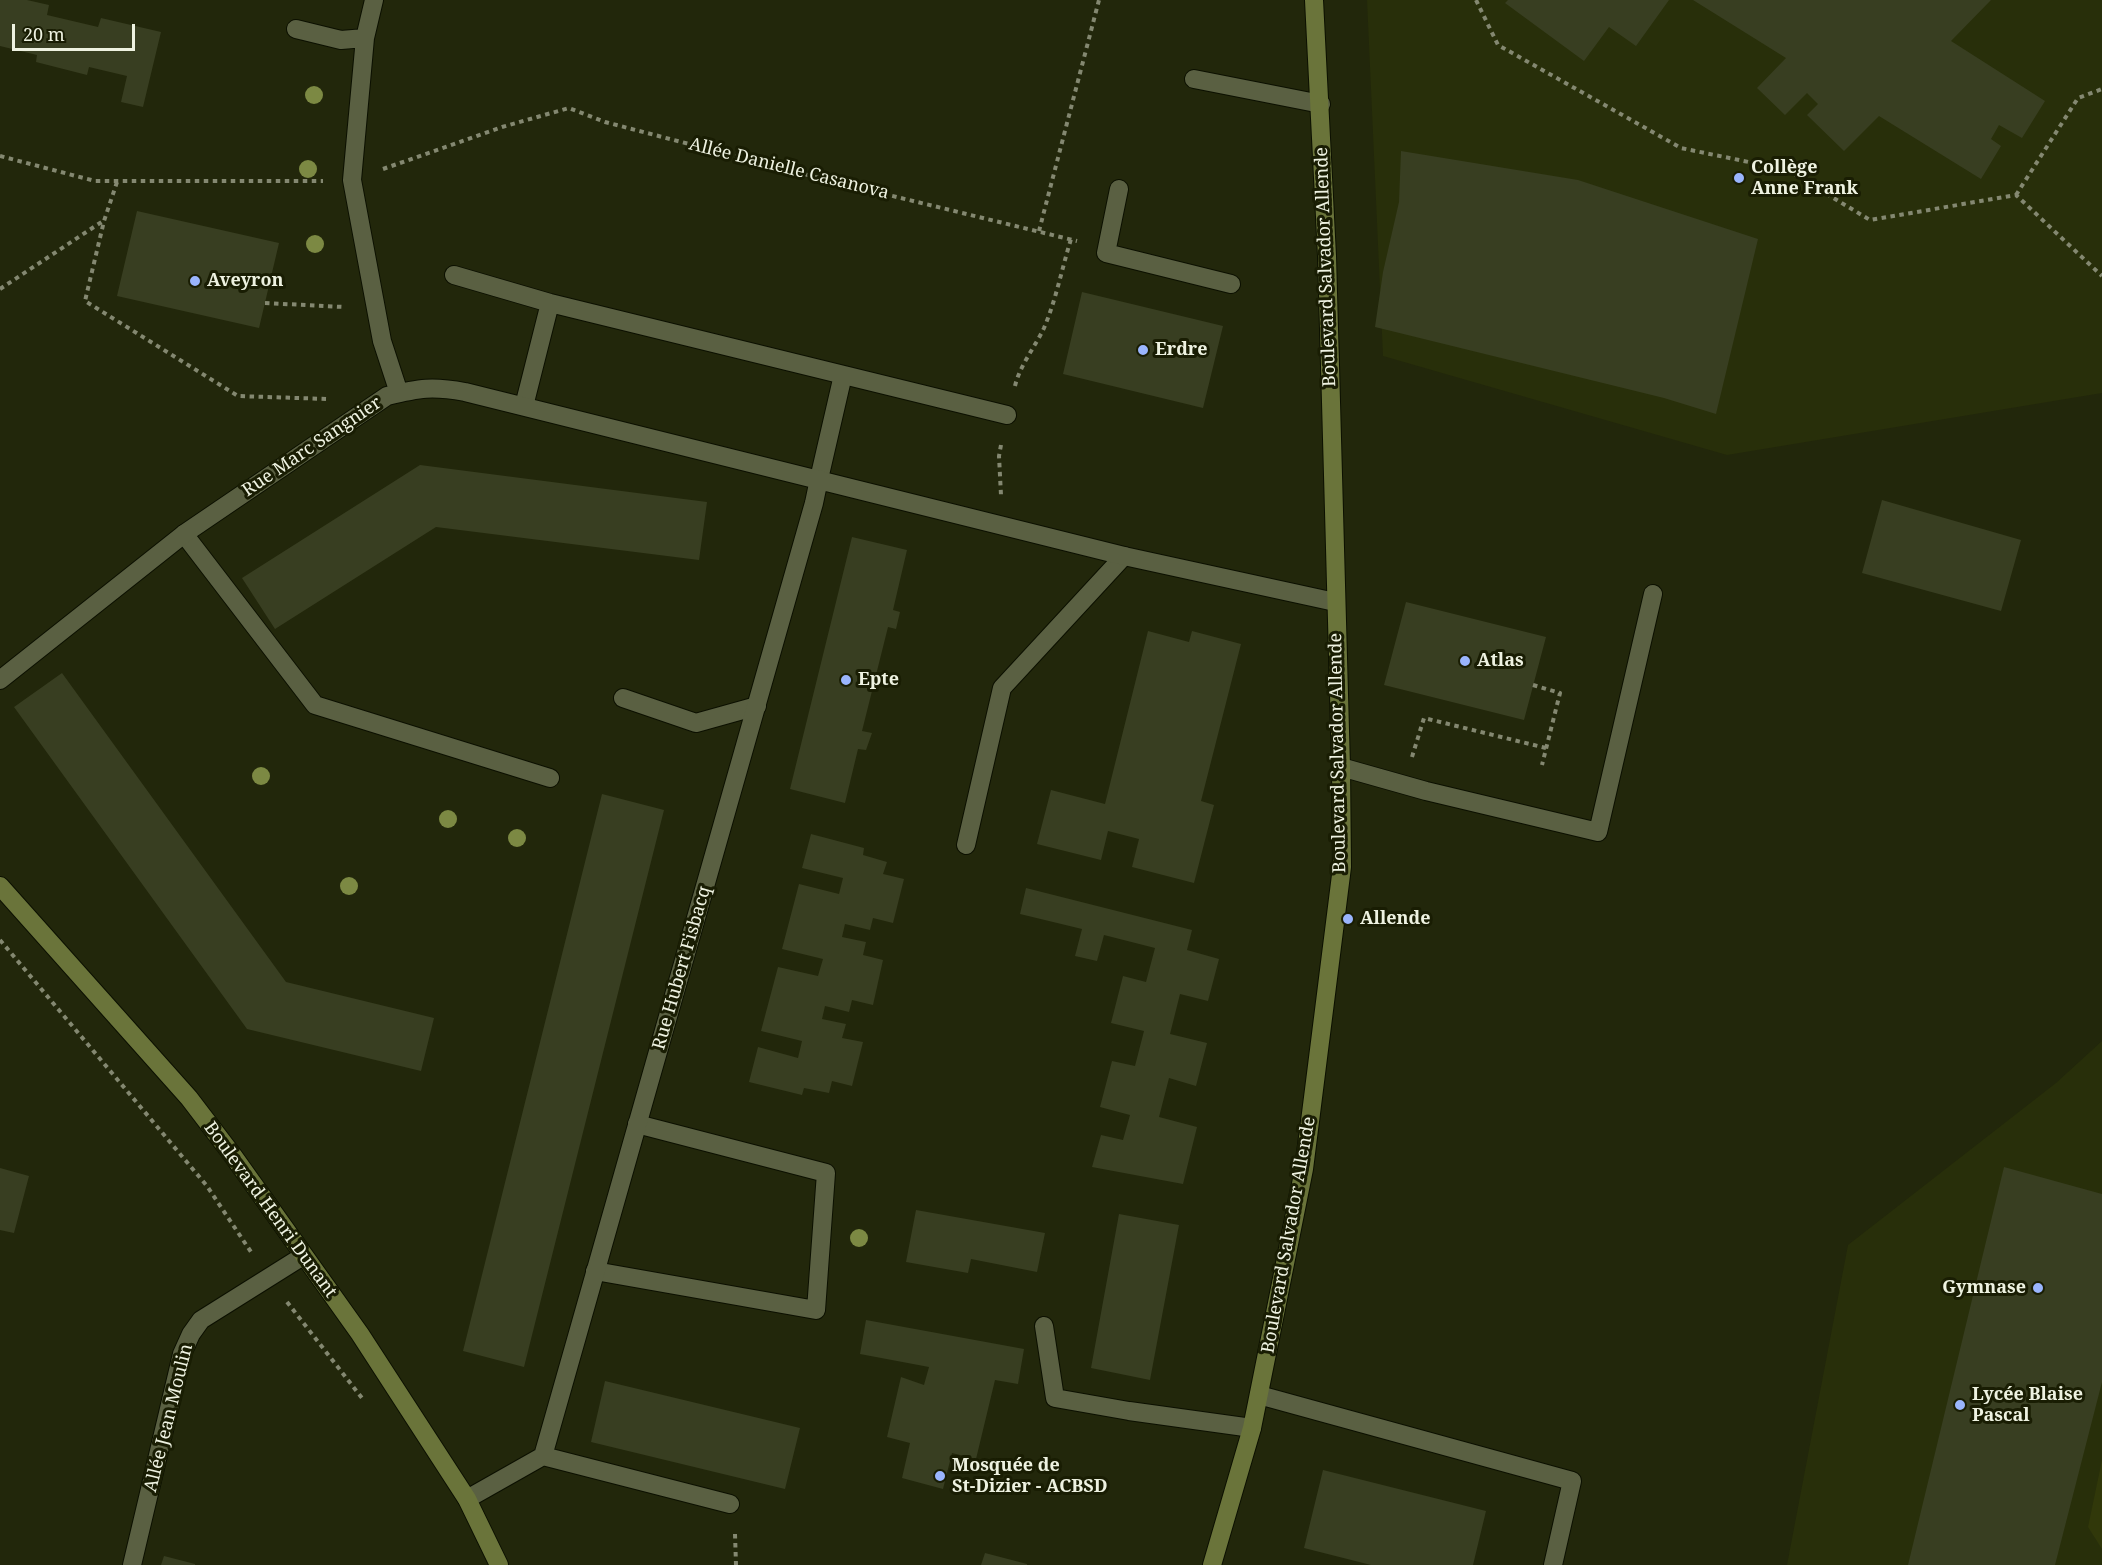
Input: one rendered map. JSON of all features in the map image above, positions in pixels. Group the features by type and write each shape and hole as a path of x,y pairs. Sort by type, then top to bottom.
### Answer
{"street":[{"path":"374,0 365,38 352,180 382,341 399,393"},
{"name":"Boulevard Salvador Allende","path":"1212,1565 1252,1428 1304,1169 1342,867 1327,255 1314,0"},
{"path":"296,29 341,40 365,38"},
{"path":"1194,79 1321,104"},
{"path":"1119,189 1107,253 1232,284"},
{"path":"454,275 550,303 1006,415"},
{"path":"524,406 550,303"},
{"name":"Rue Hubert Fisbacq","path":"543,1456 814,503 843,375"},
{"name":"Rue Marc Sangnier","path":"0,680 184,534 387,396 414,388 438,387 465,392 1124,556 1335,603"},
{"path":"184,534 315,705 550,778"},
{"path":"966,845 1002,688 1124,556"},
{"path":"1341,767 1404,785 1598,832 1653,594"},
{"path":"623,698 696,723 757,706"},
{"name":"Boulevard Henri Dunant","path":"0,885 189,1098 234,1157 360,1334 466,1499 499,1565"},
{"path":"595,1271 816,1310 826,1173 637,1124"},
{"name":"Allée Jean Moulin","path":"132,1565 182,1354 191,1334 201,1320 303,1256"},
{"path":"1044,1326 1055,1398 1252,1428"},
{"path":"1259,1395 1572,1481 1553,1565"},
{"path":"466,1499 543,1456 730,1504"}],"path":[{"path":"1040,231 1099,0"},
{"path":"1476,0 1498,45 1681,148 1787,170 1870,220 2016,195 2078,98 2102,89"},
{"name":"Allée Danielle Casanova","path":"0,156 95,181 352,180 502,127 569,108 605,122 819,178 1071,239 1107,253"},
{"path":"117,182 104,221 85,301 238,396 338,400 353,419"},
{"path":"2016,195 2102,276"},
{"path":"0,289 104,221"},
{"path":"1003,525 999,456 1006,415 1017,375 1035,347 1045,325 1071,239"},
{"path":"265,303 375,308"},
{"path":"1533,685 1560,693 1542,765"},
{"path":"1404,785 1424,718 1546,748"},
{"path":"0,940 207,1186 268,1278 364,1401"}],"shaded area":[{"name":"Collège Anne Frank","path":"1367,0 2102,0 2102,393 1727,455 1383,356"},
{"name":"Lycée Blaise Pascal","path":"2102,1041 2102,1565 1787,1565 1848,1245 2056,1083"},
{"path":"2102,1460 2102,1549 2088,1527"}],"building":[{"path":"0,0 27,0 49,5 47,15 98,27 101,18 161,32 143,107 121,102 127,76 89,67 87,75 36,62 37,55 0,46"},
{"path":"1508,0 1669,0 1636,46 1609,27 1584,61 1505,3"},
{"path":"1693,0 1991,0 1951,41 2045,101 2022,138 1999,125 1991,139 2001,146 1981,179 1879,116 1844,151 1807,115 1818,104 1807,93 1785,115 1757,88 1786,58"},
{"path":"1401,151 1578,180 1758,239 1716,414 1664,398 1375,327 1383,272 1399,202"},
{"name":"Aveyron","path":"137,211 279,243 259,328 117,296"},
{"name":"Erdre","path":"1082,292 1223,326 1203,408 1063,374"},
{"path":"420,465 707,502 699,560 436,527 275,629 242,578"},
{"path":"1882,500 2021,540 2001,611 1862,573"},
{"name":"Epte","path":"852,537 907,550 893,610 900,612 896,629 888,627 862,731 872,733 866,750 858,749 845,803 790,789"},
{"name":"Atlas","path":"1406,602 1546,637 1524,720 1384,685"},
{"path":"1148,631 1189,642 1192,631 1241,644 1201,801 1214,805 1194,883 1132,867 1139,839 1108,831 1101,860 1037,844 1051,790 1105,804"},
{"path":"62,673 286,982 434,1018 421,1071 247,1029 14,707"},
{"path":"602,794 664,810 524,1367 463,1351"},
{"path":"811,834 864,848 863,855 887,862 883,874 904,879 893,923 873,918 870,930 845,924 842,937 866,942 863,955 883,960 873,1005 852,1000 849,1012 825,1006 822,1019 846,1024 842,1038 863,1042 852,1086 832,1081 829,1093 804,1088 802,1095 749,1082 758,1047 798,1058 802,1041 761,1031 778,967 818,976 823,959 782,949 799,884 839,894 843,878 802,868"},
{"path":"1026,888 1192,930 1187,950 1219,959 1208,1001 1180,994 1170,1034 1207,1043 1196,1086 1169,1078 1159,1117 1197,1127 1183,1184 1092,1167 1101,1135 1123,1140 1130,1115 1100,1107 1112,1061 1135,1066 1144,1031 1111,1023 1123,976 1146,982 1155,948 1104,935 1097,961 1075,956 1082,929 1020,914"},
{"name":"Gymnase","path":"2004,1167 2102,1194 2102,1382 2055,1565 1908,1565"},
{"path":"0,1168 29,1176 14,1233 0,1230"},
{"path":"916,1210 1045,1233 1037,1272 971,1259 968,1273 906,1262"},
{"path":"1119,1214 1179,1225 1150,1380 1091,1368"},
{"path":"866,1320 1024,1349 1018,1384 995,1380 976,1459 952,1453 943,1489 902,1478 910,1443 887,1437 901,1377 924,1385 929,1367 860,1354"},
{"path":"605,1381 800,1428 785,1489 591,1442"},
{"path":"1323,1470 1486,1511 1473,1565 1371,1565 1304,1548"},
{"path":"985,1553 1027,1564 1027,1565 981,1565"},
{"path":"164,1556 195,1564 195,1565 161,1565"}],"place":[{"name":"Collège Anne Frank","path":"1739,178"},
{"name":"Aveyron","path":"195,281"},
{"name":"Erdre","path":"1143,350"},
{"name":"Atlas","path":"1465,661"},
{"name":"Epte","path":"846,680"},
{"name":"Allende","path":"1348,919"},
{"name":"Gymnase","path":"2038,1288"},
{"name":"Lycée Blaise Pascal","path":"1960,1405"},
{"name":"Mosquée de St-Dizier - ACBSD","path":"940,1476"}]}
